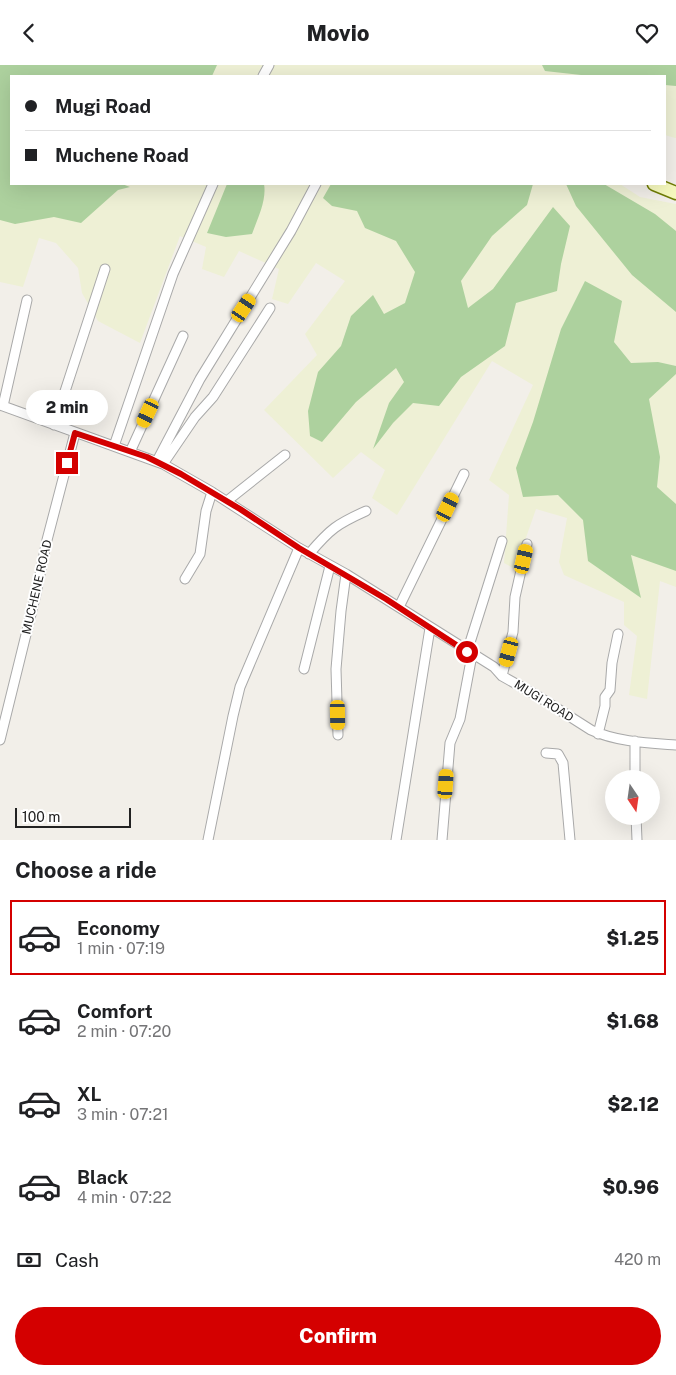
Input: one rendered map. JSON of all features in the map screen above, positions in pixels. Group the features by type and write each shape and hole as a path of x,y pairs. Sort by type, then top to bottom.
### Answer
{"street":[{"path":"114,446 173,274 213,185"},
{"path":"160,463 200,379 291,231 315,185"},
{"path":"656,185 676,193"},
{"path":"54,425 105,269"},
{"path":"2,405 27,300"},
{"path":"160,463 195,417 213,397 270,308"},
{"path":"130,452 183,335"},
{"name":"MUGI ROAD","path":"2,405 160,463 227,501 299,548 399,607 494,667 502,676 536,695 582,726 598,733 635,741 676,745"},
{"name":"MUCHENE ROAD","path":"0,740 36,594 47,540 75,433"},
{"path":"227,501 285,455"},
{"path":"399,607 464,474"},
{"path":"186,579 200,554 206,511 212,492"},
{"path":"309,554 323,537 337,525 366,511"},
{"path":"442,840 450,743 460,719 470,653 502,541"},
{"path":"502,676 513,632 515,597 527,544"},
{"path":"208,840 240,687 299,548"},
{"path":"304,669 330,565"},
{"path":"338,735 336,669 346,574"},
{"path":"396,840 430,628"},
{"path":"598,733 605,706 605,697 610,690 612,663 618,634"},
{"path":"635,741 635,770"},
{"path":"546,753 558,754 563,763 570,840"},
{"path":"636,825 637,840"}],"green space":[{"path":"0,65 676,65 676,138 666,135 666,75 10,75 10,185 622,185 640,197 676,204 676,587 660,581 647,699 629,695 637,636 624,625 624,602 564,575 559,562 567,518 536,509 515,569 504,563 509,495 489,480 533,385 492,361 397,515 372,498 385,470 361,452 333,478 264,410 317,355 305,334 345,281 316,263 288,304 272,299 279,269 239,251 224,277 202,269 206,247 180,236 140,343 98,321 82,293 78,268 56,243 39,238 23,287 0,282"},
{"path":"0,65 217,65 212,75 10,75 10,185 125,185 130,187 118,190 81,223 54,217 15,224 0,220"},
{"path":"542,65 676,65 676,86 666,85 666,75 581,75 545,71"},
{"path":"227,185 264,185 263,203 252,234 226,237 207,233"},
{"path":"330,185 533,185 527,205 492,236 461,281 468,308 493,289 553,207 570,226 557,291 516,303 505,346 461,377 439,406 413,403 393,423 373,449 389,403 404,382 396,368 356,402 322,442 310,436 308,411 318,372 341,346 351,316 373,295 384,314 405,303 415,272 396,241 365,228 357,211 332,206 323,198"},
{"path":"566,185 606,185 655,214 676,231 676,312 632,275 576,206"},
{"path":"585,281 622,301 614,342 631,363 658,362 676,366 676,374 649,399 660,457 657,487 676,504 676,571 631,555 641,598 588,561 583,520 558,495 523,497 516,468 533,422 561,329"}],"route":[{"path":"67,463 75,433 163,464 240,509 299,548 346,574 467,652"}]}
